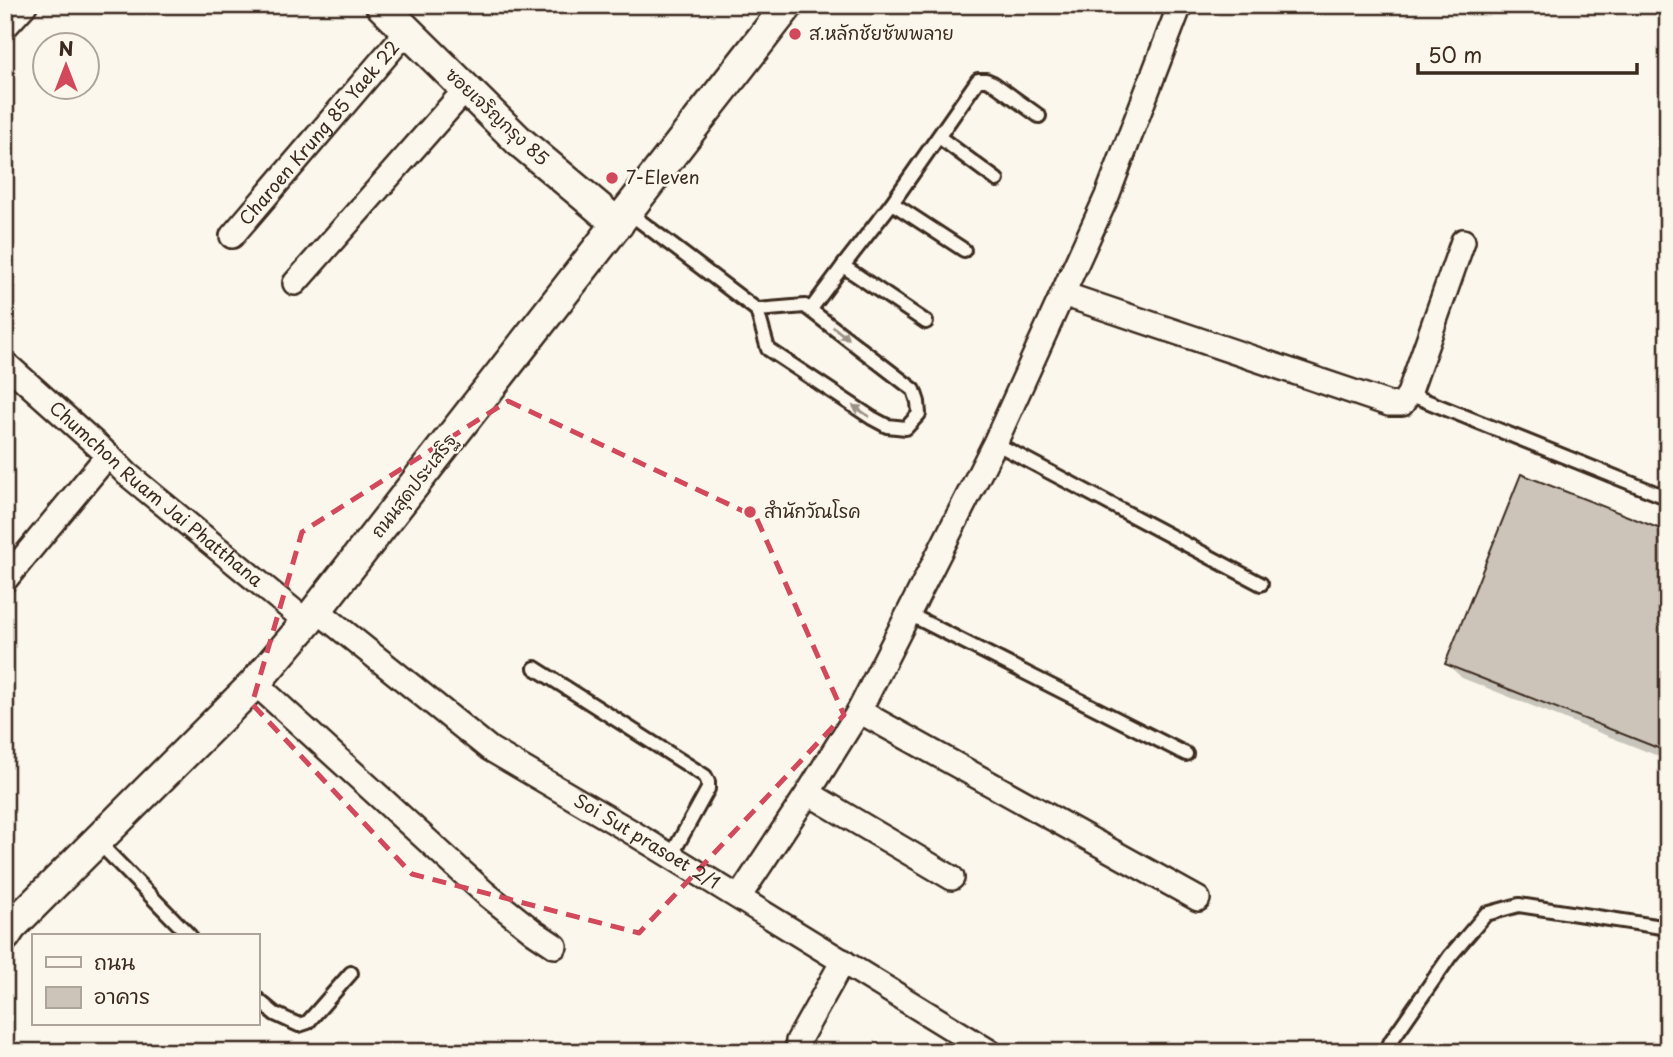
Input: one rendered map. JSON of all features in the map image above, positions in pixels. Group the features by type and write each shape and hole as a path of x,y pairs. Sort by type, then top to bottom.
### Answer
{"street":[{"path":"5,27 25,5"},
{"name":"ซอยเจริญกรุง 85","path":"381,5 519,141 623,218"},
{"name":"ถนนสุดประเสริฐ","path":"5,936 255,683 312,616 788,5"},
{"path":"739,897 859,711 995,443 1107,196 1180,5"},
{"name":"Charoen Krung 85 Yaek 22","path":"232,236 407,31"},
{"path":"295,283 466,89"},
{"path":"1063,294 1389,404 1402,404 1409,394 1463,241"},
{"name":"Chumchon Ruam Jai Phatthana","path":"5,363 127,474 211,544 312,616"},
{"path":"5,580 108,455"},
{"name":"Soi Sut prasoet 2/1","path":"312,616 490,749 843,961 965,1046 990,1052"},
{"path":"255,683 485,893 555,946"},
{"path":"859,711 1198,899"},
{"path":"808,793 952,878"},
{"path":"798,1041 843,961"}],"lane":[{"path":"811,309 892,203 978,80 993,83 1039,116"},
{"path":"939,136 997,180"},
{"path":"892,203 964,250"},
{"path":"623,218 757,310 805,306 811,309 914,390 919,414 906,428 887,426 872,418 768,349 757,310"},
{"path":"843,266 926,321"},
{"path":"1409,394 1668,498"},
{"path":"995,443 1261,584"},
{"path":"909,614 1186,754"},
{"path":"535,668 705,776 708,789 671,856"},
{"path":"98,842 188,934"},
{"path":"1386,1052 1450,956 1486,914 1519,905 1668,928"},
{"path":"259,1001 275,1014 299,1025 308,1022 351,973"}],"highlighted area":[{"path":"508,401 756,517 844,715 639,933 412,874 252,704 302,532"}],"building":[{"path":"1521,474 1668,532 1668,752 1445,664"}],"place":[{"name":"ส.หลักชัยซัพพลาย","path":"795,34"},
{"name":"7-Eleven","path":"612,178"},
{"name":"สำนักวัณโรค","path":"750,512"}]}
